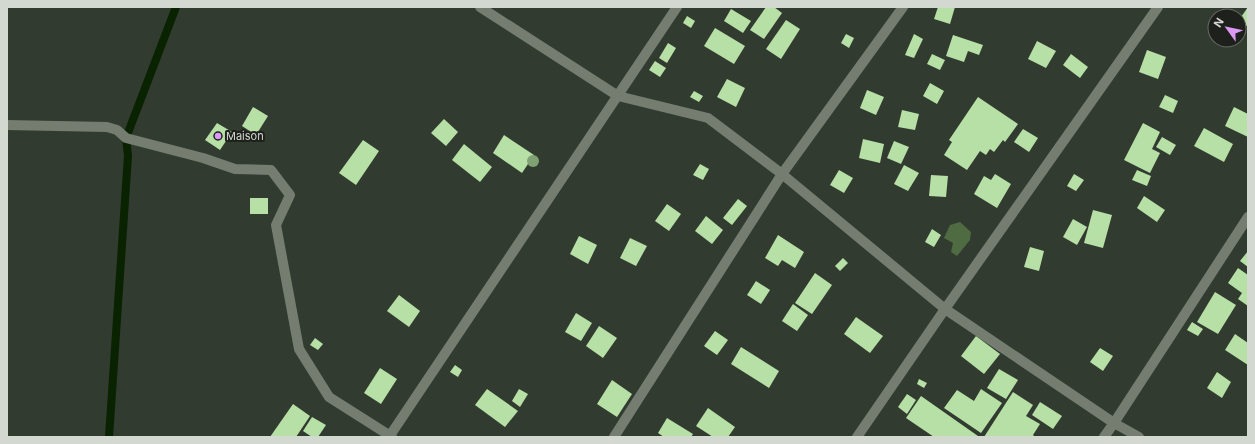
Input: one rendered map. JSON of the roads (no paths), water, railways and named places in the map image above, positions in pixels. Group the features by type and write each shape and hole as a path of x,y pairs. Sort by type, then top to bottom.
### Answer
{"street":[{"path":"480,7 618,96 708,118 782,174 945,309 1114,423 1139,437"},
{"path":"7,125 107,127 117,130 126,138 203,158 235,169 271,170 290,195 276,225 299,349 329,398 390,437 677,7"},
{"path":"614,437 782,174 903,7"},
{"path":"857,437 945,309 1158,7"},
{"path":"1104,437 1248,217"}],"waterway":[{"path":"109,437 128,156 126,138 176,7"}],"place":[{"name":"Maison","path":"218,136"}]}
